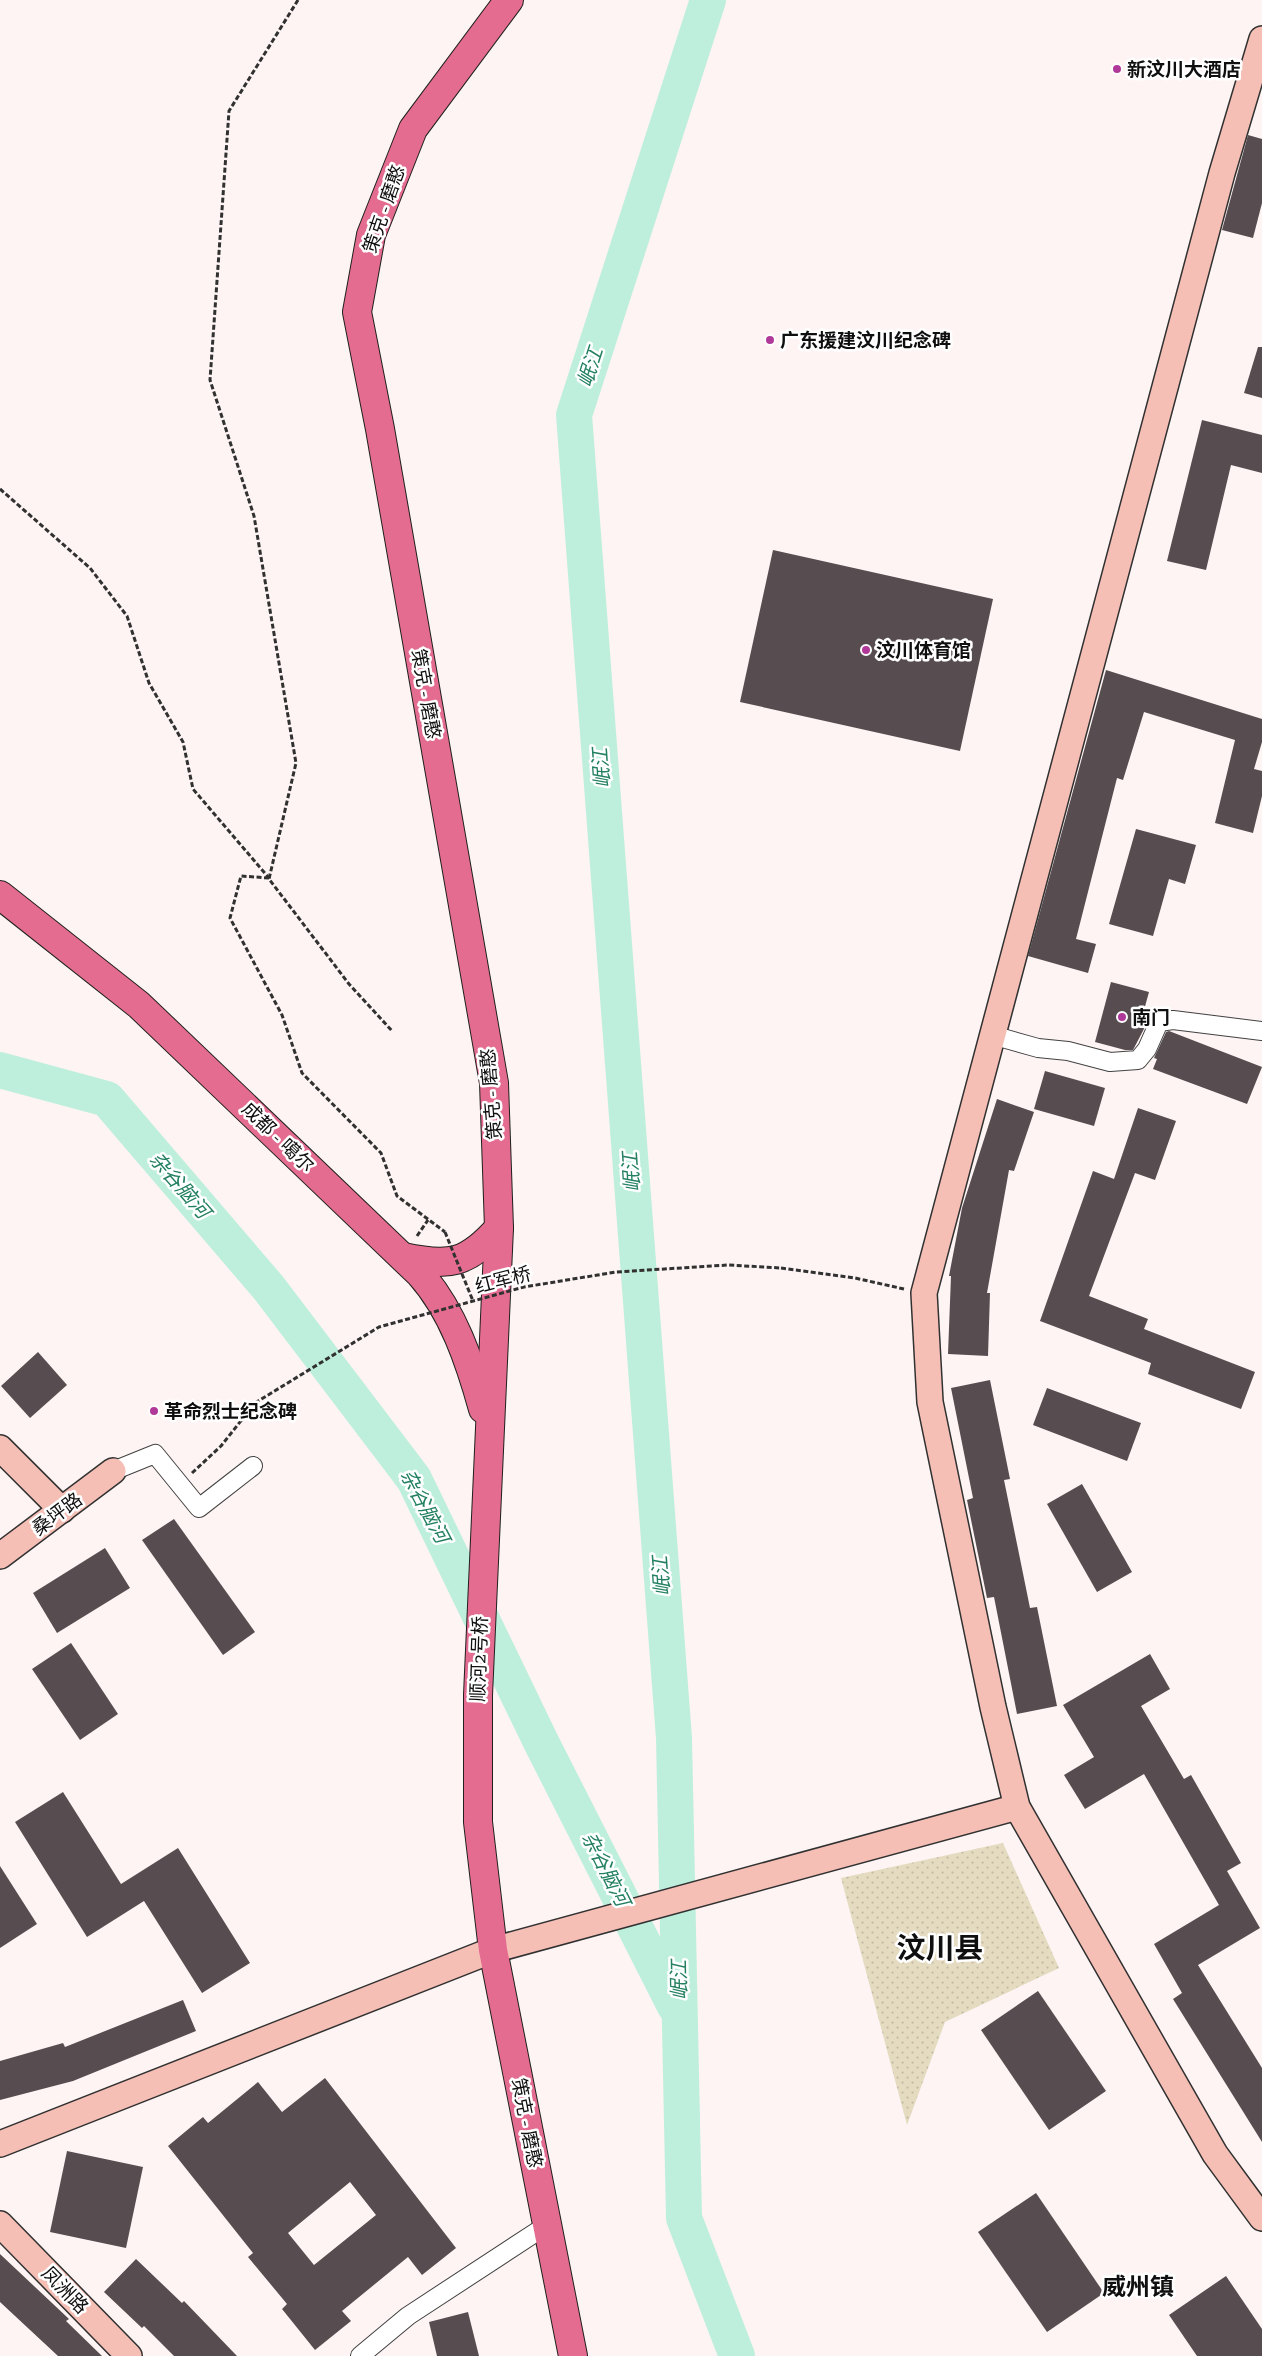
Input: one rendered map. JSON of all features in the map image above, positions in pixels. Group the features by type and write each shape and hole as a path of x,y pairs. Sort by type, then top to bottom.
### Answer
{"highway":[{"name":"策克 - 磨憨","path":"489,1429 499,1228 494,1083 380,429 357,312 371,235 413,129 509,0"},
{"name":"成都 - 噶尔","path":"0,895 139,1004 431,1286 466,1350 489,1429"},
{"path":"411,1266 444,1263 466,1257 481,1248 499,1228"},
{"name":"顺河2号桥","path":"486,1889 478,1822 478,1695 489,1429"},
{"name":"策克 - 磨憨","path":"486,1889 493,1950 573,2356"}],"street":[{"path":"1262,39 1222,173 1157,424 924,1293 930,1402 993,1707 1017,1807 1215,2154 1262,2218"},
{"path":"992,1035 1038,1048 1068,1051 1110,1062 1138,1060 1147,1049 1159,1022 1173,1020 1262,1030"},
{"path":"0,1448 62,1510"},
{"path":"113,1471 155,1454 199,1508 252,1466"},
{"name":"桑坪路","path":"0,1556 113,1471"},
{"path":"0,2144 493,1950 539,1936 836,1858 1017,1807"},
{"name":"凤洲路","path":"0,2224 130,2356"},
{"path":"360,2356 408,2316 547,2225"}],"path":[{"path":"269,878 296,763 254,516 210,380 229,111 298,0"},
{"path":"0,489 90,568 127,616 149,682 183,742 192,789 269,878 349,984 393,1032"},
{"path":"269,878 241,876 230,918 282,1015 302,1073 381,1153 397,1196 445,1232 473,1301"},
{"name":"红军桥","path":"179,1484 221,1446 255,1403 379,1327 524,1287 616,1272 728,1265 781,1268 855,1278 924,1293"}],"shaded area":[{"path":"1003,1843 1059,1968 945,2022 907,2125 841,1878"}],"building":[{"path":"1248,135 1262,139 1262,203 1253,238 1222,230"},
{"path":"1258,347 1262,347 1262,398 1244,393"},
{"path":"1202,420 1262,435 1262,473 1231,465 1206,570 1167,561"},
{"name":"汶川体育馆","path":"773,550 993,599 960,751 740,702"},
{"path":"1106,670 1262,719 1262,742 1254,769 1262,771 1262,796 1253,833 1215,823 1235,740 1144,712 1123,780 1117,778 1076,939 1096,944 1088,973 1028,956"},
{"path":"1136,829 1196,845 1185,884 1169,879 1153,936 1109,924"},
{"name":"南门","path":"1111,982 1149,992 1141,1021 1147,1023 1133,1050 1125,1050 1095,1042"},
{"path":"1169,1031 1262,1067 1247,1104 1153,1069 1157,1059 1154,1058 1166,1032"},
{"path":"1045,1071 1105,1088 1094,1126 1034,1109"},
{"path":"997,1099 1034,1112 1014,1171 1009,1170 987,1293 990,1293 988,1356 948,1354 951,1276 949,1276 962,1208"},
{"path":"1138,1108 1176,1121 1155,1180 1135,1173 1089,1296 1148,1319 1144,1329 1255,1372 1241,1409 1148,1374 1151,1363 1040,1321 1093,1171 1114,1179"},
{"path":"38,1352 67,1385 30,1418 1,1386"},
{"path":"990,1380 1010,1479 1004,1480 1030,1608 1037,1607 1057,1706 1017,1714 994,1597 987,1598 967,1500 973,1498 951,1388"},
{"path":"1047,1388 1141,1423 1127,1461 1033,1425"},
{"path":"1082,1484 1132,1572 1097,1592 1047,1504"},
{"path":"174,1519 255,1632 223,1655 142,1540"},
{"path":"105,1548 130,1588 57,1633 33,1593"},
{"path":"71,1643 118,1714 80,1740 32,1669"},
{"path":"1150,1654 1170,1689 1141,1706 1184,1779 1191,1775 1241,1863 1227,1871 1260,1928 1198,1965 1262,2068 1262,2142 1173,1999 1182,1993 1154,1944 1219,1905 1144,1774 1085,1809 1064,1775 1094,1757 1063,1705"},
{"path":"63,1792 121,1884 178,1848 250,1963 202,1993 144,1901 87,1937 15,1822"},
{"path":"0,1866 37,1924 0,1948"},
{"path":"1038,1991 1106,2091 1049,2130 981,2030"},
{"path":"183,2000 196,2031 73,2081 0,2100 0,2061 63,2043 65,2047"},
{"path":"325,2078 456,2248 422,2275 408,2257 342,2311 351,2321 315,2350 282,2309 287,2304 248,2257 253,2253 168,2146 203,2117 208,2123 258,2082 282,2112","holes":["350,2182 376,2215 314,2265 288,2233"]},
{"path":"67,2151 143,2167 126,2248 50,2232"},
{"path":"1036,2193 1104,2293 1047,2332 978,2232"},
{"path":"0,2254 69,2319 66,2321 102,2356 58,2356 0,2302"},
{"path":"136,2259 182,2303 184,2301 237,2356 174,2356 144,2326 142,2328 104,2292"},
{"path":"1226,2276 1262,2329 1262,2356 1197,2356 1169,2315"},
{"path":"468,2312 479,2356 437,2356 429,2322"}],"waterway":[{"name":"岷江","path":"708,0 574,415 674,1738 684,2218 737,2356"},
{"name":"杂谷脑河","path":"0,1070 107,1099 268,1287 414,1479 541,1742 675,2006"}],"place":[{"name":"新汶川大酒店","path":"1117,69"},
{"name":"广东援建汶川纪念碑","path":"770,340"},
{"name":"汶川体育馆","path":"866,650"},
{"name":"南门","path":"1122,1017"},
{"name":"革命烈士纪念碑","path":"154,1411"}],"district":[{"name":"汶川县","path":"940,1948"},
{"name":"威州镇","path":"1138,2286"}]}
